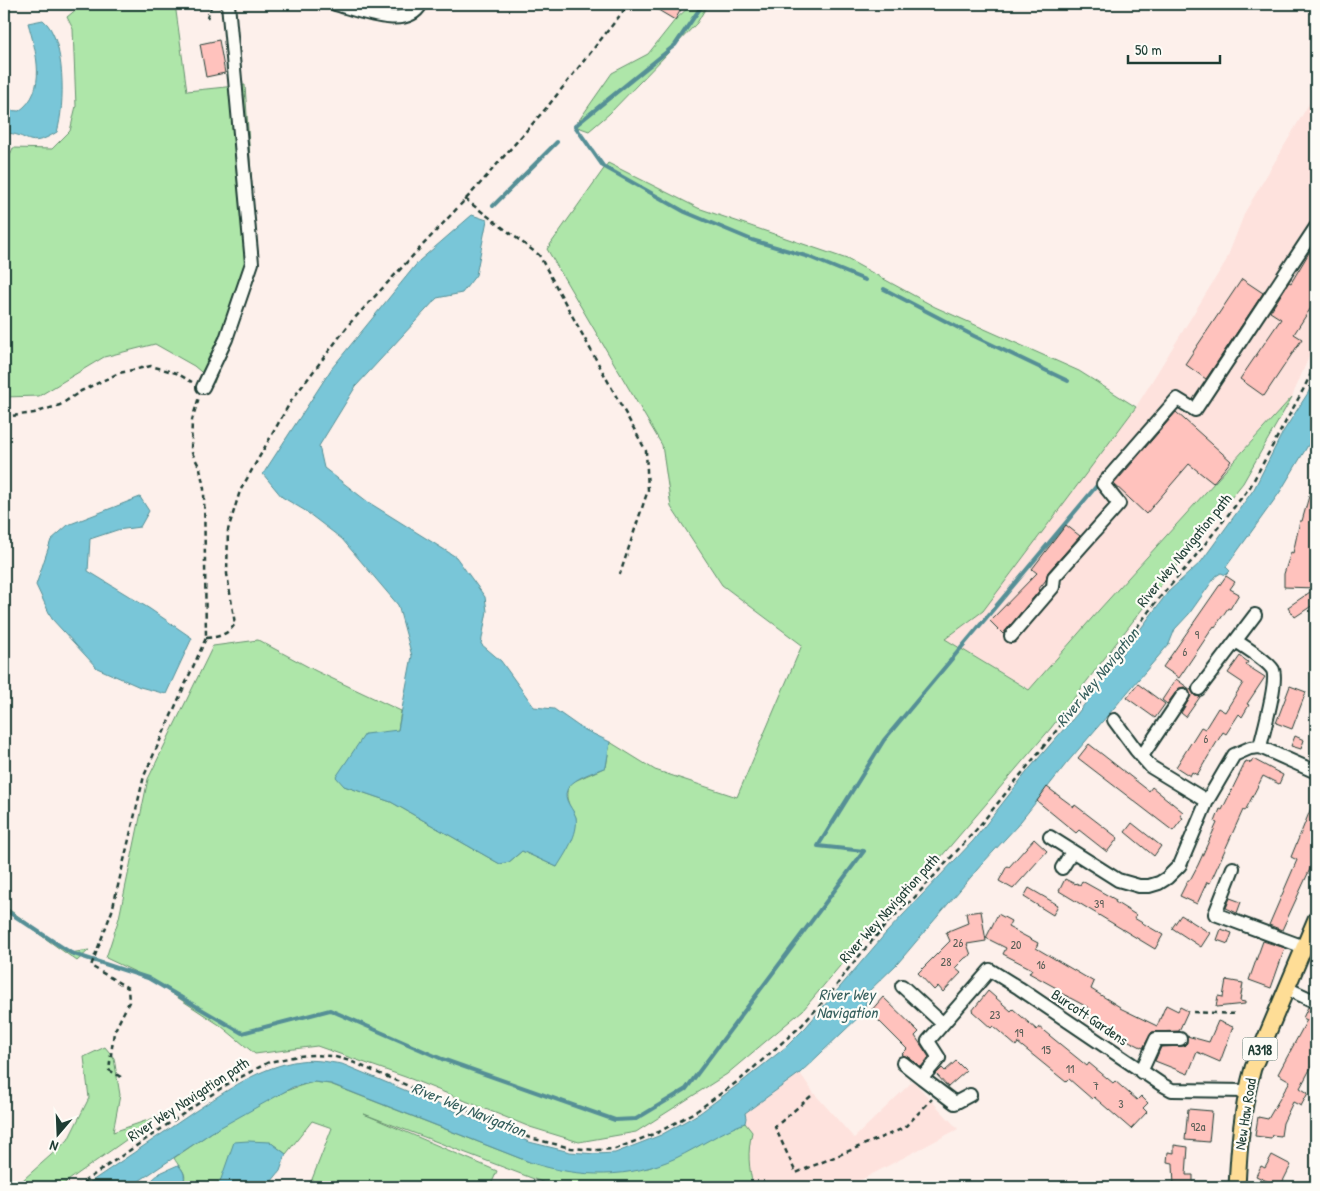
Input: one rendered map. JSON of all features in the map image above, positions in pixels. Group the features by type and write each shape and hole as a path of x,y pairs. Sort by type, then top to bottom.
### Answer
{"main road":[{"name":"New Haw Road","path":"1237,1187 1242,1124 1247,1091 1261,1046 1316,919"}],"street":[{"path":"203,387 226,339 252,263 228,4"},
{"path":"335,4 396,18 411,15 421,4"},
{"path":"1011,636 1053,587 1054,577 1118,504 1103,484 1177,399 1195,410 1316,227"},
{"path":"1199,689 1255,615"},
{"path":"1236,640 1270,665 1274,675 1260,748"},
{"path":"1142,756 1183,695"},
{"path":"1114,720 1150,766 1207,801"},
{"path":"1050,836 1118,880 1138,886 1149,886 1167,878 1180,865 1207,801 1234,754 1250,748 1260,748 1316,772"},
{"path":"1062,868 1072,852"},
{"path":"1234,868 1215,914 1304,947"},
{"name":"Burcott Gardens","path":"941,1025 990,970 1172,1090 1247,1091"},
{"path":"902,986 941,1025 928,1040 939,1058 922,1078"},
{"path":"1286,988 1316,1002"},
{"path":"1142,1072 1156,1038 1180,1039"},
{"path":"903,1063 955,1103 970,1095"}],"path":[{"path":"206,18 212,4"},
{"path":"206,638 228,633 235,624 226,574 228,530 240,491 291,401 350,324 466,199 548,106 629,4"},
{"path":"466,199 539,256 646,450 648,490 620,574"},
{"name":"River Wey Navigation path","path":"76,1187 226,1086 269,1062 298,1056 332,1056 350,1061 530,1138 571,1148 615,1149 660,1132 698,1110 741,1079 802,1024 889,921 914,898 976,830 1103,673 1154,603 1190,563 1250,486 1316,363"},
{"path":"4,417 34,413 60,405 81,391 119,373 151,366 176,373 203,387 192,420 191,451 200,468 204,489 206,638 144,776 112,911 91,966 128,988 129,1002 114,1032 109,1070 121,1077"},
{"path":"1193,1012 1237,1014"},
{"path":"811,1096 776,1127 796,1172 904,1128 940,1090"}],"shaded area":[{"path":"1316,92 1316,340 1292,397 1099,610 1030,690 945,639 983,611 1136,407 1226,261 1245,212"},
{"path":"800,1073 813,1092 854,1138 913,1081 958,1129 859,1181 856,1187 753,1187 748,1161 748,1148 752,1132 745,1123 745,1113"}],"green space":[{"path":"83,4 175,4 187,91 245,85 257,261 214,383 194,366 155,344 104,357 39,396 4,397 4,168 13,148 52,149 70,131 76,106 73,29 67,17"},
{"path":"365,4 411,4 400,13"},
{"path":"692,4 708,4 697,23 609,114 589,131 575,126 612,73 648,54 675,20"},
{"path":"608,163 698,208 847,259 935,307 1079,371 1136,407 983,611 945,639 1029,690 1292,397 1243,483 1153,595 1051,728 911,892 876,923 803,1010 727,1074 636,1132 579,1142 530,1127 411,1079 317,1046 255,1054 221,1026 148,978 106,958 119,918 148,779 213,646 258,640 316,671 401,711 398,730 344,786 391,802 500,864 509,862 522,851 557,867 576,818 567,797 570,783 606,767 610,742 655,770 737,797 802,645 722,585 671,507 662,445 547,249"},
{"path":"4,906 70,953 89,950 77,961 4,909"},
{"path":"105,1047 114,1058 120,1095 113,1132 160,1116 59,1187 15,1187 68,1140 89,1098 84,1057"},
{"path":"314,1082 330,1084 532,1163 648,1168 674,1158 730,1128 745,1123 752,1132 749,1160 753,1187 555,1187 364,1114 497,1171 490,1187 309,1187 332,1128 312,1121 286,1154 270,1142 221,1179 216,1187 182,1187 185,1178 174,1158 259,1103 296,1087"}],"water":[{"path":"43,20 51,29 60,57 62,90 60,121 57,132 33,141 4,133 4,110 19,111 28,103 34,93 37,82 36,58 28,23"},
{"path":"472,215 487,220 476,275 462,293 437,298 356,386 319,446 324,468 368,502 456,557 485,597 487,611 481,644 501,661 534,707 554,709 581,728 610,742 606,767 586,775 568,788 566,793 567,800 576,817 576,823 571,844 557,867 522,851 509,862 500,864 391,802 344,786 336,777 365,734 398,730 412,656 398,605 342,539 304,510 282,497 263,474 332,368 419,261"},
{"name":"River Wey Navigation","path":"1316,375 1316,432 1280,492 1226,567 1230,571 1226,575 1221,573 1216,576 1189,614 1175,629 1169,644 1066,764 1017,826 982,864 898,963 868,992 864,1012 800,1073 745,1113 745,1123 676,1158 658,1165 622,1173 586,1174 568,1172 532,1163 331,1084 314,1082 293,1087 212,1132 130,1187 83,1187 244,1080 271,1068 300,1061 342,1064 529,1142 570,1152 615,1153 661,1135 700,1113 786,1047 806,1027 886,933 973,841 1030,768 1078,713 1168,592 1201,562 1254,489 1283,432 1308,393"},
{"path":"140,497 149,511 140,527 117,530 90,539 88,571 150,609 192,638 166,694 140,687 97,668 52,619 36,585 51,540 68,525"},
{"path":"234,1142 270,1142 286,1154 280,1171 267,1187 216,1187 221,1179"},
{"path":"178,1165 184,1175 182,1187 144,1187 160,1173"}],"building":[{"path":"648,4 684,4 675,20"},
{"path":"219,40 225,73 206,77 200,44"},
{"path":"1316,241 1316,300 1294,334 1302,339 1264,396 1240,379 1281,319 1270,312 1289,282 1291,283"},
{"path":"1242,279 1263,293 1206,379 1185,364"},
{"path":"1176,412 1231,461 1213,483 1189,464 1146,514 1114,484"},
{"path":"1313,482 1316,482 1316,561 1312,576 1316,577 1316,588 1284,587 1284,574 1291,552 1293,553 1300,521 1302,521"},
{"path":"1066,525 1080,536 1048,572 1046,580 1039,591 1003,634 990,621 1037,573 1032,569"},
{"path":"1226,576 1235,582 1230,589 1239,594 1230,609 1228,608 1214,626 1179,678 1163,667"},
{"path":"1316,588 1316,603 1295,617 1288,607"},
{"path":"1240,656 1248,662 1246,665 1265,677 1247,704 1249,705 1242,717 1239,714 1226,734 1223,732 1197,775 1192,772 1190,776 1176,767 1201,727 1205,729 1218,708 1225,712 1243,683 1228,673"},
{"path":"1176,679 1191,690 1195,696 1200,697 1186,717 1181,713 1191,696 1188,689 1184,687 1179,688 1167,704 1162,700"},
{"path":"1138,684 1165,704 1155,718 1127,698"},
{"path":"1290,686 1306,692 1292,729 1276,723"},
{"path":"1295,736 1304,740 1301,749 1291,746"},
{"path":"1089,744 1149,791 1152,787 1183,812 1180,816 1183,818 1173,831 1078,758"},
{"path":"1253,759 1283,775 1279,784 1263,776 1245,811 1243,810 1210,883 1207,882 1197,904 1180,896 1198,865 1217,823 1215,822 1220,809 1222,810 1246,761 1251,763"},
{"path":"1047,787 1074,807 1075,805 1118,838 1107,852 1079,830 1076,833 1037,801"},
{"path":"1316,796 1316,856 1282,930 1269,925 1297,860 1291,857"},
{"path":"1132,823 1161,846 1154,856 1125,832"},
{"path":"1034,839 1047,851 1013,889 999,881 1007,866 1009,867"},
{"path":"1065,879 1080,885 1082,881 1116,900 1115,902 1136,915 1134,918 1163,935 1155,949 1059,891"},
{"path":"1029,888 1058,905 1053,915 1024,897"},
{"path":"1230,898 1241,902 1237,913 1226,908"},
{"path":"981,911 986,941 967,944 971,955 955,968 961,973 943,992 938,986 934,990 918,973 950,941 946,932 968,923 966,913"},
{"path":"998,914 1011,921 1008,927 1038,943 1036,948 1094,982 1091,989 1120,1008 1157,1026 1166,1005 1178,1011 1180,1007 1188,1011 1179,1031 1152,1032 1143,1048 1117,1035 1085,1015 1089,1008 1029,973 1032,969 1003,954 1006,948 986,938"},
{"path":"1181,915 1210,933 1201,947 1172,928"},
{"path":"1221,929 1232,933 1228,944 1217,940"},
{"path":"1263,941 1285,948 1271,988 1249,980"},
{"path":"1226,980 1243,983 1240,1001 1245,1002 1245,1004 1216,1007 1218,996 1223,997"},
{"path":"988,991 1037,1030 1039,1027 1087,1066 1089,1063 1113,1083 1115,1081 1137,1100 1141,1096 1148,1103 1143,1108 1147,1112 1131,1129 1094,1097 1092,1099 1069,1079 1066,1082 1018,1043 1016,1046 993,1026 991,1028 972,1011"},
{"path":"883,997 919,1032 915,1036 929,1057 921,1067 902,1054 907,1049 870,1012"},
{"path":"1308,1007 1316,1010 1316,1065 1313,1064 1300,1088 1308,1093 1301,1106 1293,1102 1283,1123 1281,1136 1272,1135 1271,1138 1255,1136 1258,1117 1268,1119 1290,1081 1278,1074 1307,1020 1303,1018"},
{"path":"1218,1021 1233,1027 1220,1062 1197,1052 1188,1074 1155,1061 1161,1047 1184,1046 1187,1043 1187,1036 1209,1042"},
{"path":"956,1061 966,1071 948,1087 936,1074 942,1068 945,1071"},
{"path":"1188,1109 1212,1111 1209,1142 1185,1140"},
{"path":"1174,1145 1188,1147 1186,1175 1193,1175 1193,1187 1174,1187 1173,1163 1167,1162 1168,1152 1174,1153"},
{"path":"1272,1155 1291,1165 1280,1187 1267,1187 1269,1182 1256,1176 1261,1166 1265,1168"}],"waterway":[{"path":"703,4 675,45 575,126 603,166 685,212 752,240 809,257 865,280"},
{"path":"493,206 557,142"},
{"path":"884,289 974,336 1068,381"},
{"path":"4,909 71,953 148,978 242,1033 330,1010 442,1059 615,1120 636,1119 686,1089 864,851 818,846 884,740 1099,483"}]}
